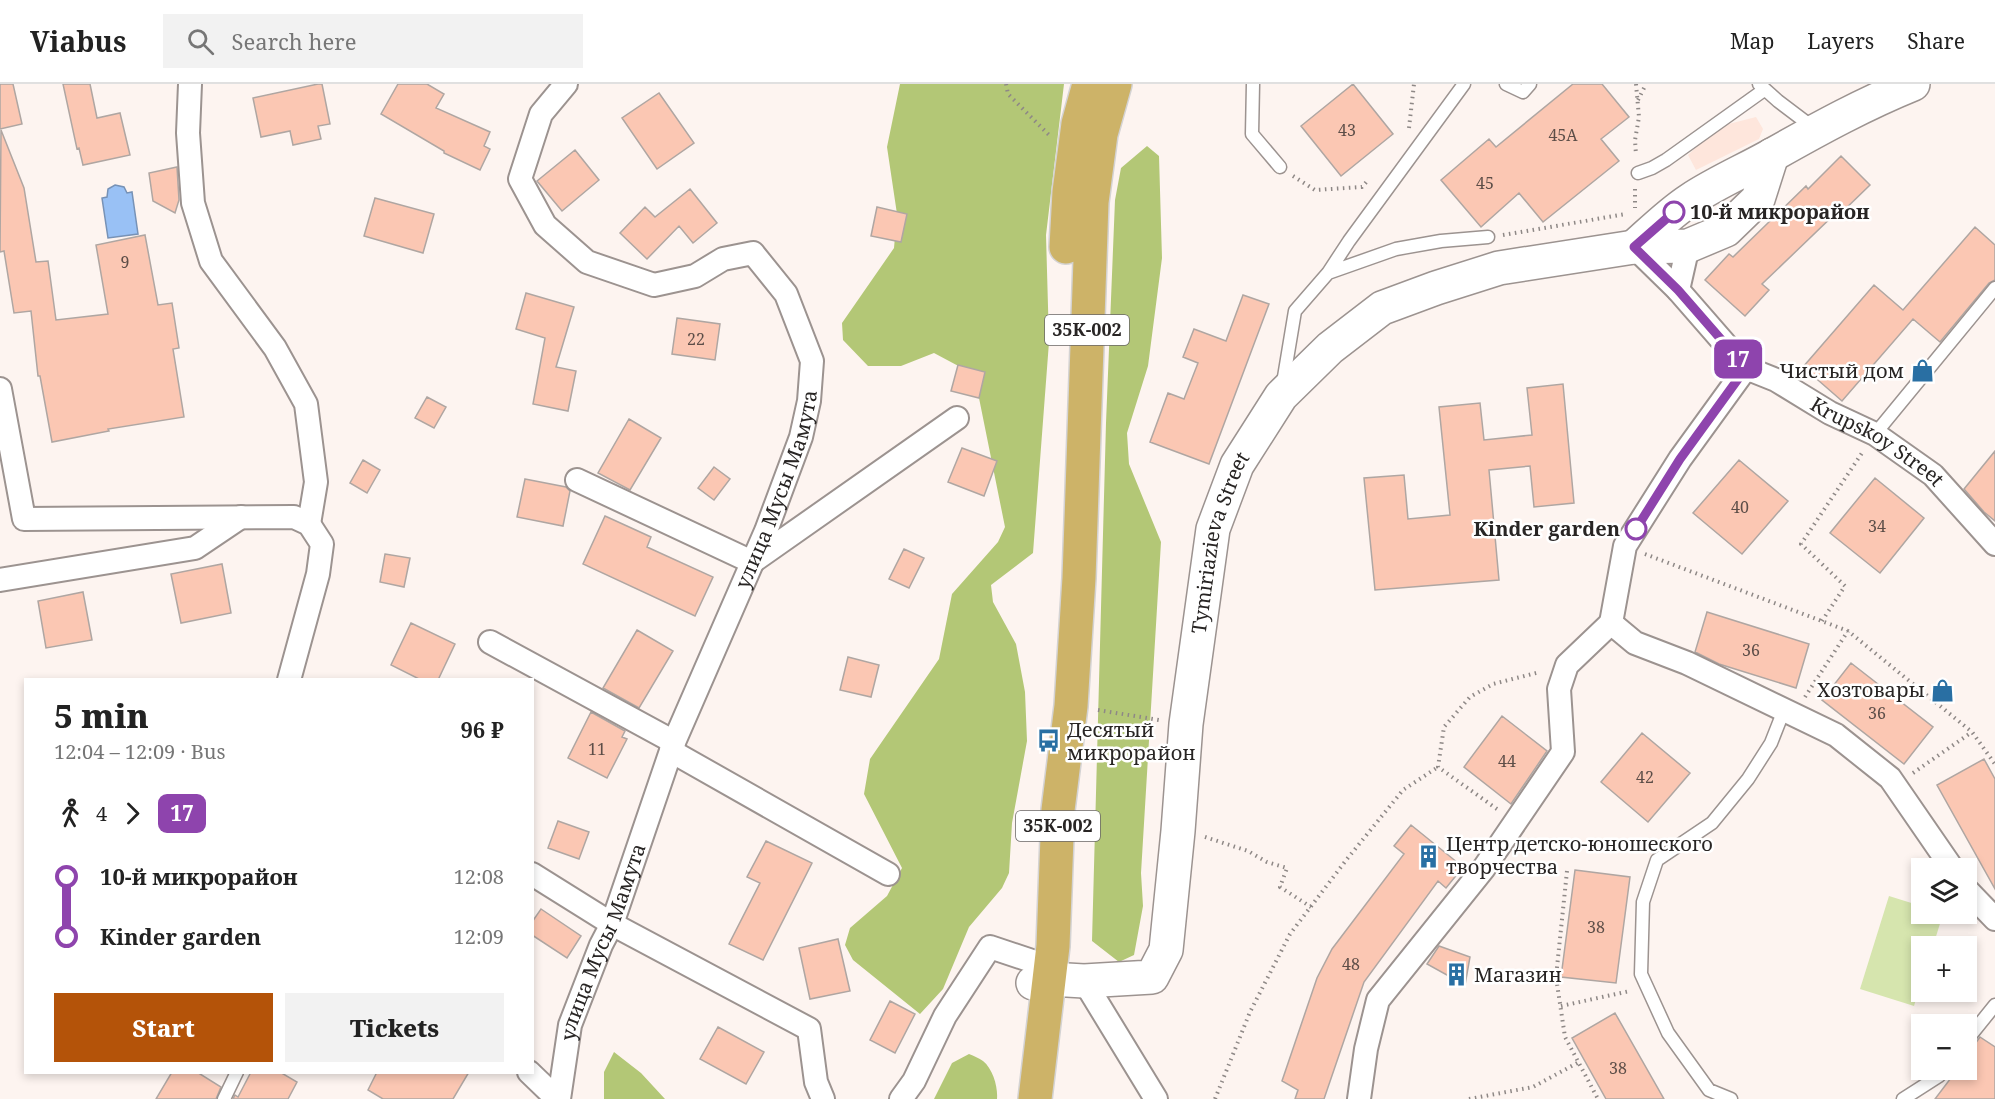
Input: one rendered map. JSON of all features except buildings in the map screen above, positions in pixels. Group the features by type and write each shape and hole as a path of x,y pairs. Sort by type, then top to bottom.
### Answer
{"highway":[{"name":"35К-002","path":"1044,976 1049,741 1069,192 1078,124 1089,84"},
{"name":"35К-002","path":"1035,1099 1058,810 1071,706 1079,578 1092,202 1101,134 1115,84"},
{"path":"1018,1099 1044,976"}],"street":[{"path":"190,84 188,133 193,203 211,261 275,348 306,404 316,482 309,524"},
{"name":"улица Мусы Мамута","path":"558,1099 570,1025 612,924 673,746 766,531 801,437 809,401 812,361 786,294 753,253 723,259 695,276 654,285 587,262 545,225 520,179 541,114 566,84"},
{"path":"1359,1099 1366,1049 1378,1000 1484,868 1563,752 1559,689 1567,665 1611,623 1624,546 1680,459 1746,368 1678,290 1634,247 1688,201 1725,179 1772,156 1874,99 1913,84"},
{"name":"Tymiriazieva Street","path":"1084,981 1152,977 1166,950 1186,724 1213,529 1237,465 1281,396 1330,348 1382,308 1499,268 1634,247 1688,246 1726,230 1758,199 1772,156"},
{"path":"1678,290 1688,246"},
{"name":"Krupskoy Street","path":"1746,368 1776,380 1830,413 1875,435 1933,475 1995,544"},
{"path":"0,389 24,519 294,517 309,524 322,544 318,574 290,678"},
{"path":"577,480 752,562 957,418"},
{"path":"0,580 195,548 241,517"},
{"path":"1611,623 1635,643 1687,663 1836,735 1890,778 1945,858"},
{"path":"490,642 673,746 888,874"},
{"path":"534,875 612,924 809,1029 816,1082 823,1099"},
{"path":"1977,900 1995,919"},
{"path":"901,1099 914,1082 945,1016 990,947 1044,976 1084,981"},
{"path":"1044,976 1084,981"},
{"path":"1084,981 1156,1099"},
{"path":"531,1074 558,1099"}],"lane":[{"path":"1254,84 1252,134 1280,167"},
{"path":"1281,396 1295,311 1328,273 1464,84"},
{"path":"1506,84 1523,92 1530,84"},
{"path":"1638,172 1652,168 1666,160 1761,87 1816,130"},
{"path":"1328,273 1396,249 1441,241 1488,237"},
{"path":"1875,435 1995,288"},
{"path":"1731,1099 1709,1090 1668,1033 1641,974 1643,902 1657,860 1712,823 1748,779 1789,713"},
{"path":"1977,1027 1995,1005"},
{"path":"224,1099 236,1074"},
{"path":"1904,1099 1933,1080"}],"path":[{"path":"1408,136 1414,84"},
{"path":"1636,84 1639,117 1635,140 1638,172"},
{"path":"1638,100 1646,84"},
{"path":"1280,167 1315,190 1362,187 1369,179"},
{"path":"1488,237 1635,212 1660,224"},
{"path":"1822,621 1845,586 1801,544 1875,435"},
{"path":"1624,546 1848,631 1972,732 1995,764"},
{"path":"1789,713 1848,631"},
{"path":"1215,1099 1250,1012 1290,934 1403,789 1438,767 1444,727 1470,697 1493,684 1567,665"},
{"path":"1071,706 1186,724"},
{"path":"1895,785 1972,732"},
{"path":"1438,767 1515,822"},
{"path":"1178,831 1248,850 1267,862 1287,868 1280,887 1311,907"},
{"path":"1567,871 1556,976 1565,1037 1598,1099"},
{"path":"1561,1006 1647,987"},
{"path":"1469,1099 1533,1087 1578,1062"}],"shaded area":[{"path":"1756,117 1763,129 1759,139 1696,170 1688,155 1717,127"}],"green space":[{"path":"900,84 1064,84 1046,235 1049,342 1033,553 991,585 993,602 1016,644 1025,692 1027,741 1012,823 1009,873 1002,888 969,927 943,989 920,1014 853,960 845,945 850,928 887,896 902,868 864,794 870,759 939,659 952,594 998,542 1005,527 979,398 964,369 934,353 901,366 868,366 843,340 842,323 894,248 897,214 887,147"},
{"path":"1147,146 1159,156 1162,258 1148,366 1127,433 1129,464 1161,542 1141,873 1143,906 1134,955 1119,962 1092,941 1106,423 1115,200 1121,168"},
{"path":"1889,896 1911,903 1911,924 1940,924 1936,936 1911,936 1911,1002 1915,1002 1914,1006 1860,989"},
{"path":"614,1052 641,1073 665,1099 604,1099 604,1072"},
{"path":"969,1054 983,1061 990,1069 996,1084 997,1099 934,1099 952,1063"}],"water":[{"path":"115,185 124,187 127,193 132,192 138,234 108,238 102,198 107,197 108,189"}],"bus line":[{"name":"17","path":"1636,529 1680,459 1746,368 1678,290 1634,247 1674,212"}],"place":[{"name":"10-й микрорайон","path":"1674,212"},
{"name":"Чистый дом","path":"1922,371"},
{"name":"Kinder garden","path":"1636,529"},
{"name":"Хозтовары","path":"1943,690"},
{"name":"Десятый микрорайон","path":"1049,741"},
{"name":"Центр детско-юношеского творчества","path":"1428,856"},
{"name":"Магазин","path":"1456,975"}]}
